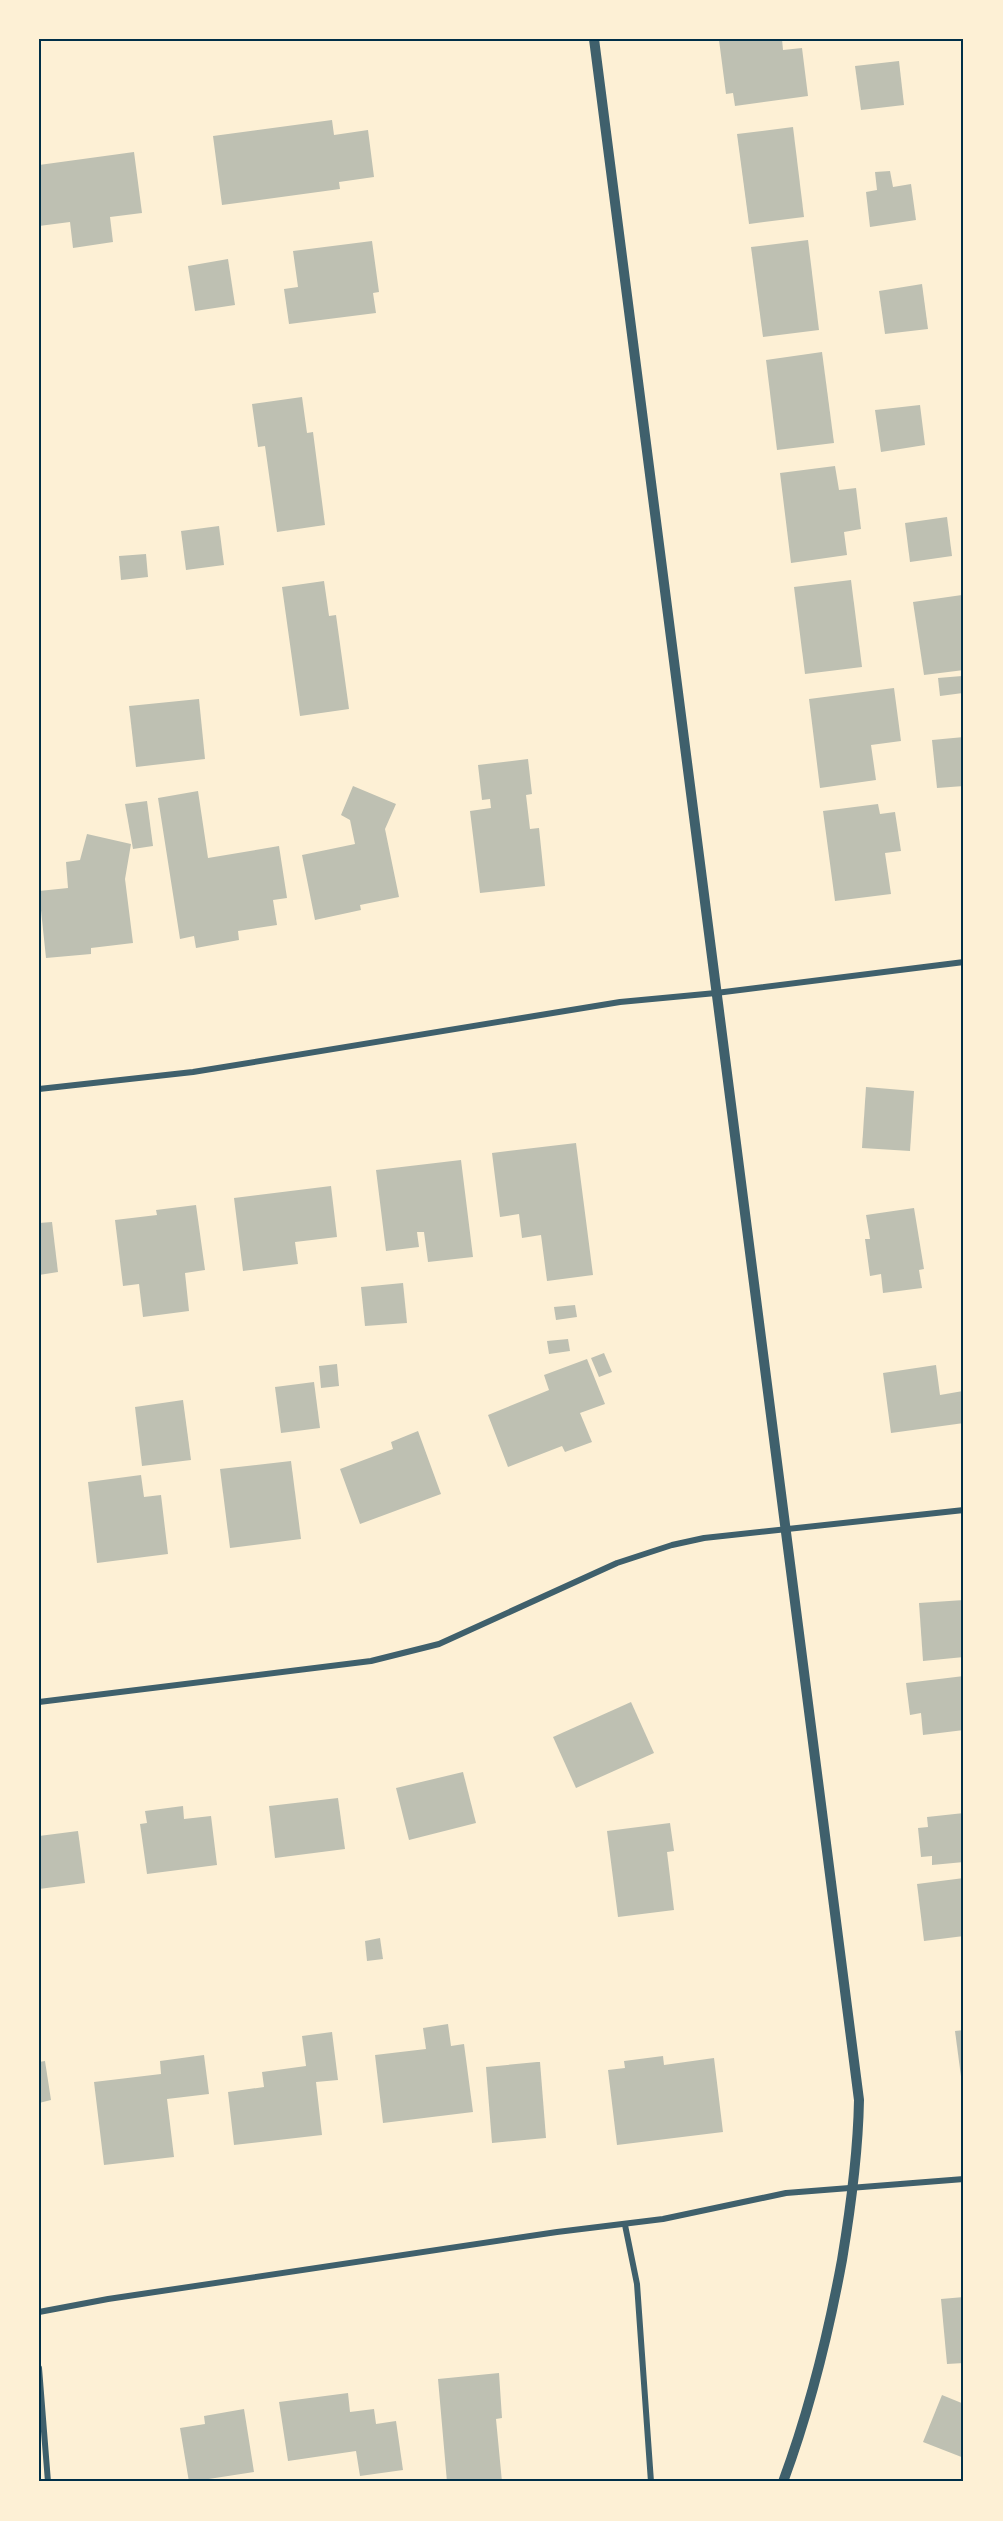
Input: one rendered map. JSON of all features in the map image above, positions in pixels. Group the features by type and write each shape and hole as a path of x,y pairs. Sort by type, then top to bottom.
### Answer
{"street":[{"path":"594,39 859,2100 855,2187 820,2370 783,2482"},
{"path":"39,1089 193,1072 620,1002 716,993 964,962"},
{"path":"39,1702 370,1661 439,1644 617,1563 672,1545 704,1538 964,1510"},
{"path":"39,2312 557,2232 625,2225 786,2193 964,2179"},
{"path":"625,2225 637,2284 651,2482"},
{"path":"39,2368 48,2482"}],"building":[{"path":"782,39 783,50 802,48 808,96 735,106 733,93 726,94 719,40"},
{"path":"899,61 904,105 861,110 855,66"},
{"path":"332,120 334,135 368,130 374,177 339,182 340,189 222,205 213,136"},
{"path":"793,127 804,217 749,224 737,134"},
{"path":"134,152 142,213 110,217 113,242 73,248 70,222 39,226 39,165"},
{"path":"890,171 893,187 911,184 916,220 870,227 866,192 877,190 875,172"},
{"path":"808,240 819,330 763,337 751,247"},
{"path":"372,241 379,292 373,293 376,313 289,324 284,289 298,287 293,251"},
{"path":"228,259 235,305 195,311 188,266"},
{"path":"922,284 928,329 885,334 879,291"},
{"path":"822,352 834,443 777,450 766,360"},
{"path":"302,397 307,433 313,432 325,525 277,532 265,446 258,447 252,404"},
{"path":"920,405 925,445 881,452 875,410"},
{"path":"835,466 839,490 856,488 861,529 844,532 847,555 791,563 780,473"},
{"path":"947,517 952,556 910,562 905,523"},
{"path":"219,526 224,565 186,570 181,531"},
{"path":"146,554 148,577 121,580 119,556"},
{"path":"851,580 862,667 805,674 794,587"},
{"path":"324,581 329,616 336,615 349,709 300,716 282,587"},
{"path":"962,595 964,670 924,675 913,602"},
{"path":"962,676 963,693 940,696 938,678"},
{"path":"894,688 901,741 871,745 876,780 820,788 809,699"},
{"path":"199,699 205,759 136,767 129,706"},
{"path":"964,737 964,786 937,788 932,740"},
{"path":"528,759 532,794 526,795 530,829 539,828 545,886 480,893 470,811 491,808 490,799 482,800 478,765"},
{"path":"353,786 396,804 385,829 399,897 360,905 361,910 315,920 302,855 355,844 350,820 341,815"},
{"path":"198,791 208,858 279,846 287,898 273,900 277,925 238,931 239,940 196,948 194,936 180,939 158,798"},
{"path":"147,801 153,846 133,849 125,804"},
{"path":"878,804 880,814 895,812 901,851 885,853 891,894 835,901 823,811"},
{"path":"87,834 131,844 125,879 133,943 91,948 91,954 46,958 39,891 68,888 66,862 80,860"},
{"path":"866,1087 914,1091 910,1151 862,1148"},
{"path":"576,1143 593,1275 547,1281 541,1235 522,1238 519,1214 500,1217 492,1153"},
{"path":"461,1160 473,1257 428,1262 424,1232 417,1232 419,1247 386,1251 376,1170"},
{"path":"331,1186 337,1237 295,1242 298,1264 243,1271 234,1198"},
{"path":"196,1205 205,1270 185,1273 189,1311 143,1317 139,1284 123,1286 115,1220 157,1215 156,1210"},
{"path":"914,1208 924,1269 919,1270 922,1288 883,1293 881,1274 870,1276 865,1239 870,1239 866,1215"},
{"path":"52,1222 58,1272 39,1275 39,1223"},
{"path":"403,1283 407,1323 365,1326 361,1287"},
{"path":"575,1305 577,1317 556,1320 554,1307"},
{"path":"568,1339 570,1351 549,1354 547,1341"},
{"path":"604,1353 612,1372 599,1377 591,1358"},
{"path":"587,1359 605,1404 580,1413 592,1442 565,1452 562,1446 508,1467 488,1415 549,1390 544,1375"},
{"path":"337,1364 339,1386 321,1388 319,1366"},
{"path":"936,1365 940,1395 963,1391 964,1423 891,1433 883,1373"},
{"path":"314,1382 320,1428 281,1433 275,1387"},
{"path":"183,1400 191,1460 142,1466 135,1407"},
{"path":"418,1431 441,1494 360,1524 340,1469 393,1449 391,1442"},
{"path":"291,1461 301,1539 230,1548 220,1469"},
{"path":"141,1475 144,1497 161,1495 168,1554 97,1563 88,1482"},
{"path":"964,1600 964,1657 923,1661 919,1603"},
{"path":"964,1676 964,1730 923,1735 921,1713 910,1715 906,1683"},
{"path":"631,1702 654,1753 576,1788 553,1737"},
{"path":"463,1772 476,1823 409,1840 396,1788"},
{"path":"338,1798 345,1849 275,1858 269,1806"},
{"path":"183,1806 184,1819 211,1816 217,1865 147,1874 140,1824 147,1823 145,1811"},
{"path":"964,1813 964,1862 932,1865 932,1856 921,1857 918,1828 928,1827 927,1817"},
{"path":"670,1823 674,1851 667,1852 674,1910 618,1917 607,1831"},
{"path":"78,1831 85,1883 39,1889 39,1836"},
{"path":"964,1878 964,1936 924,1941 917,1884"},
{"path":"380,1938 383,1959 367,1961 365,1941"},
{"path":"448,2024 451,2046 464,2044 473,2112 383,2123 375,2055 426,2049 423,2028"},
{"path":"964,2030 964,2084 962,2084 955,2031"},
{"path":"332,2032 338,2080 316,2082 322,2135 234,2145 228,2092 264,2087 262,2072 306,2066 302,2036"},
{"path":"204,2055 209,2094 167,2099 174,2157 104,2165 94,2082 161,2074 160,2061"},
{"path":"663,2056 664,2065 714,2058 723,2132 617,2145 608,2070 625,2068 624,2061"},
{"path":"45,2061 51,2100 39,2103 39,2062"},
{"path":"540,2062 546,2138 492,2143 486,2067"},
{"path":"964,2297 964,2363 947,2364 941,2299"},
{"path":"499,2373 502,2418 496,2419 502,2482 447,2482 438,2379"},
{"path":"348,2393 350,2412 374,2409 376,2424 396,2421 403,2470 360,2476 356,2451 288,2461 279,2402"},
{"path":"942,2395 964,2404 964,2458 923,2442"},
{"path":"244,2409 254,2472 189,2482 180,2428 205,2424 204,2416"}]}
